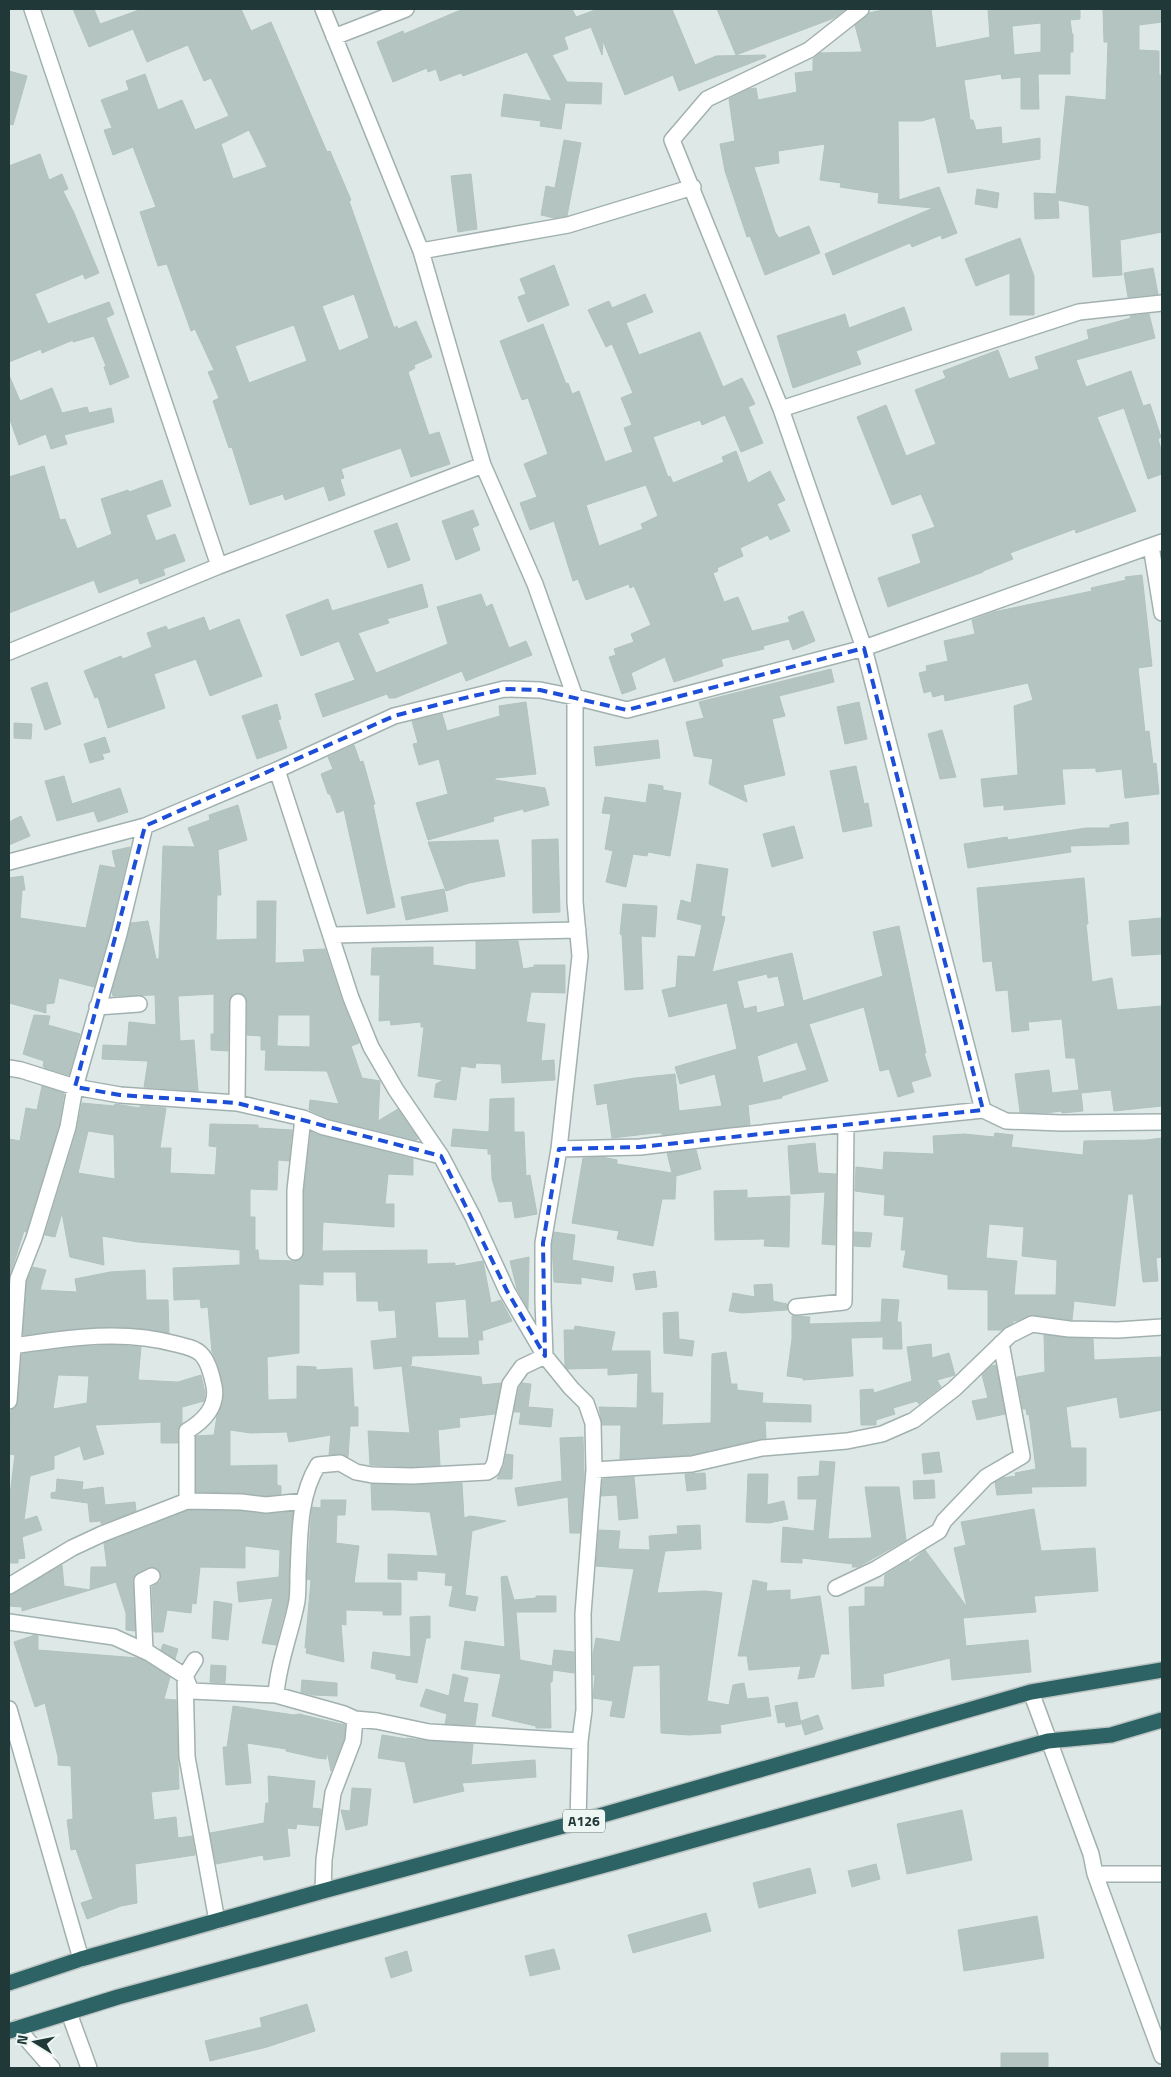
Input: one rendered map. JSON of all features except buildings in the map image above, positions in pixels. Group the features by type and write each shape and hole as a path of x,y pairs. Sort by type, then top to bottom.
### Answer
{"highway":[{"name":"A126","path":"9,1984 81,1959 578,1822 1031,1692 1162,1670"},
{"path":"13,2030 118,1997 625,1860 1048,1741 1111,1735 1162,1720"}],"street":[{"path":"32,9 218,566"},
{"path":"324,9 421,251 484,465 535,584 575,696 575,902 580,956 559,1149 543,1242 545,1356"},
{"path":"334,37 406,9"},
{"path":"861,9 808,50 707,99 672,140 693,186 781,409 864,648 983,1110"},
{"path":"421,251 568,225 693,186"},
{"path":"781,409 1079,312 1162,304"},
{"path":"9,652 218,566 484,465"},
{"path":"9,862 145,826 277,770 394,716 504,690 540,690 575,696 627,710 864,648 1157,544 1162,613"},
{"path":"277,770 351,998 371,1047 396,1090 441,1156 473,1217 507,1291 545,1356 586,1403 592,1423 594,1470 583,1614 584,1710 580,1741 578,1822"},
{"path":"9,1401 18,1279 34,1238 68,1127 75,1087 119,934 145,826"},
{"path":"332,935 578,930"},
{"path":"237,1103 238,1002"},
{"path":"97,1007 139,1004"},
{"path":"9,1068 75,1087 120,1095 237,1103 303,1118 324,1127 441,1156"},
{"path":"559,1149 640,1147 983,1110 1006,1121 1061,1123 1162,1122"},
{"path":"295,1252 295,1190 303,1118"},
{"path":"796,1307 844,1302 846,1124"},
{"path":"594,1470 692,1464 762,1448 847,1441 882,1434 914,1420 954,1389 1010,1335 1032,1324 1069,1329 1118,1330 1162,1327"},
{"path":"13,1346 88,1336 116,1336 169,1342 191,1348 202,1354 209,1369 216,1396 213,1405 200,1424 187,1431 187,1501"},
{"path":"836,1588 876,1569 939,1531 944,1521 986,1477 1022,1456 1002,1343"},
{"path":"276,1695 277,1679 297,1600 300,1535 304,1501 311,1476 318,1466 340,1463 356,1472 372,1475 412,1476 487,1472 492,1469 495,1462 510,1384 522,1367 545,1356"},
{"path":"9,1586 72,1548 102,1534 187,1501 266,1505 304,1501"},
{"path":"145,1651 142,1581 152,1576"},
{"path":"9,1622 114,1637 145,1651 185,1676 191,1691 276,1695 344,1714 355,1719 377,1721 429,1732 580,1741"},
{"path":"195,1660 185,1676 187,1757 217,1921"},
{"path":"1031,1692 1091,1854 1094,1874 1162,2056"},
{"path":"9,1709 81,1959"},
{"path":"323,1891 324,1860 333,1793 353,1742 355,1719"},
{"path":"1094,1874 1162,1874"},
{"path":"69,2013 89,2068"},
{"path":"13,2030 52,2068"}],"highlighted area":[{"path":"864,648 983,1110 640,1147 559,1149 543,1243 545,1356 507,1291 441,1156 237,1103 120,1095 75,1087 145,826 394,716 456,700 504,689 540,690 627,710"}]}
